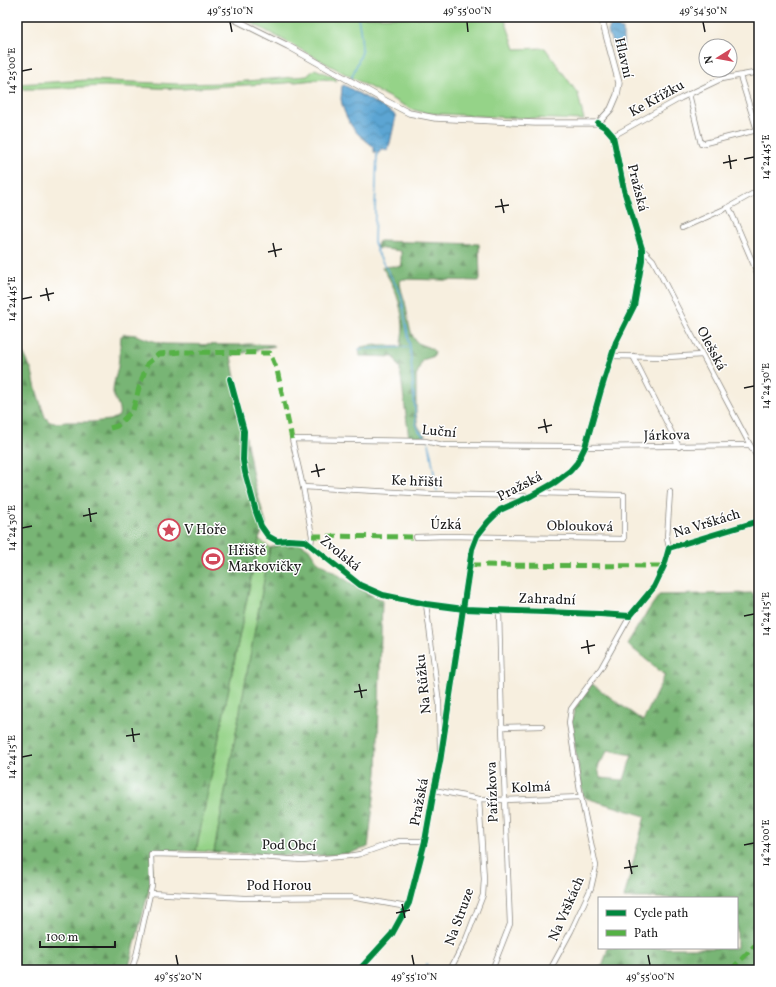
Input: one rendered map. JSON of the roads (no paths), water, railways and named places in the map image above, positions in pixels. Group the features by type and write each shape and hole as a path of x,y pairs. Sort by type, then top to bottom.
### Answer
{"street":[{"path":"230,17 288,46 409,113 435,118 598,123 606,128 613,136"},
{"name":"Hlavní","path":"598,123 612,109 618,95 618,83 602,17"},
{"path":"709,19 718,17"},
{"name":"Ke Křížku","path":"613,136 689,94 720,79 759,72"},
{"path":"689,94 701,144 756,130 740,76"},
{"name":"Pražská","path":"359,970 392,934 407,907 425,841 440,762 472,549 477,536 500,510 537,493 554,483 570,471 577,463 585,447 600,390 616,342 634,306 642,260 642,249 624,190 613,136"},
{"path":"682,228 729,207 759,190"},
{"path":"729,207 759,277"},
{"name":"Olešská","path":"642,249 653,260 759,460"},
{"path":"611,356 668,357 702,355"},
{"path":"634,356 679,447"},
{"name":"Zvolská","path":"230,379 244,431 243,460 245,472 261,526 268,536 277,541 305,541 360,585 383,595 426,604 464,609"},
{"name":"Luční","path":"303,488 292,438 425,441 443,444 585,447"},
{"name":"Járkova","path":"585,447 750,445"},
{"path":"303,488 312,536 311,545"},
{"name":"Ke hřišti","path":"303,488 432,494 531,496"},
{"path":"669,548 667,538 670,492"},
{"name":"Oblouková","path":"477,536 624,539 624,495 537,493"},
{"name":"Na Vrškách","path":"550,970 571,931 591,888 596,866 581,797 569,723 571,709 601,668 630,616 654,587 664,566 669,548 759,521"},
{"name":"Úzká","path":"416,537 477,536"},
{"name":"Na Růžku","path":"426,604 439,703 440,762"},
{"name":"Zahradní","path":"464,609 630,616"},
{"name":"Pařízkova","path":"492,970 510,924 498,611"},
{"path":"502,727 542,726"},
{"name":"Kolmá","path":"434,790 479,799 505,800 581,797"},
{"name":"Na Struze","path":"450,970 466,939 483,895 484,879 479,799"},
{"name":"Pod Obcí","path":"150,894 152,885 151,854 244,856 302,860 355,855 400,841 425,841"},
{"path":"132,970 150,894"},
{"name":"Pod Horou","path":"150,894 245,898 351,897 407,907"}],"water":[{"path":"610,26 623,29 623,49 615,51 608,32"},
{"path":"344,85 396,116 387,151 382,148 379,153 374,152 374,147 360,136 352,127 346,116 341,99 342,86"}],"waterway":[{"path":"351,79 362,52 358,17"},
{"path":"611,17 613,27"},
{"path":"377,152 374,242 378,254 401,294 410,347 416,423 419,431 428,440"},
{"path":"359,349 409,347"},
{"path":"429,443 437,491"},
{"path":"424,970 427,964"}],"place":[{"name":"V Hoře","path":"169,530"},
{"name":"Hřiště Markovičky","path":"213,559"}]}
